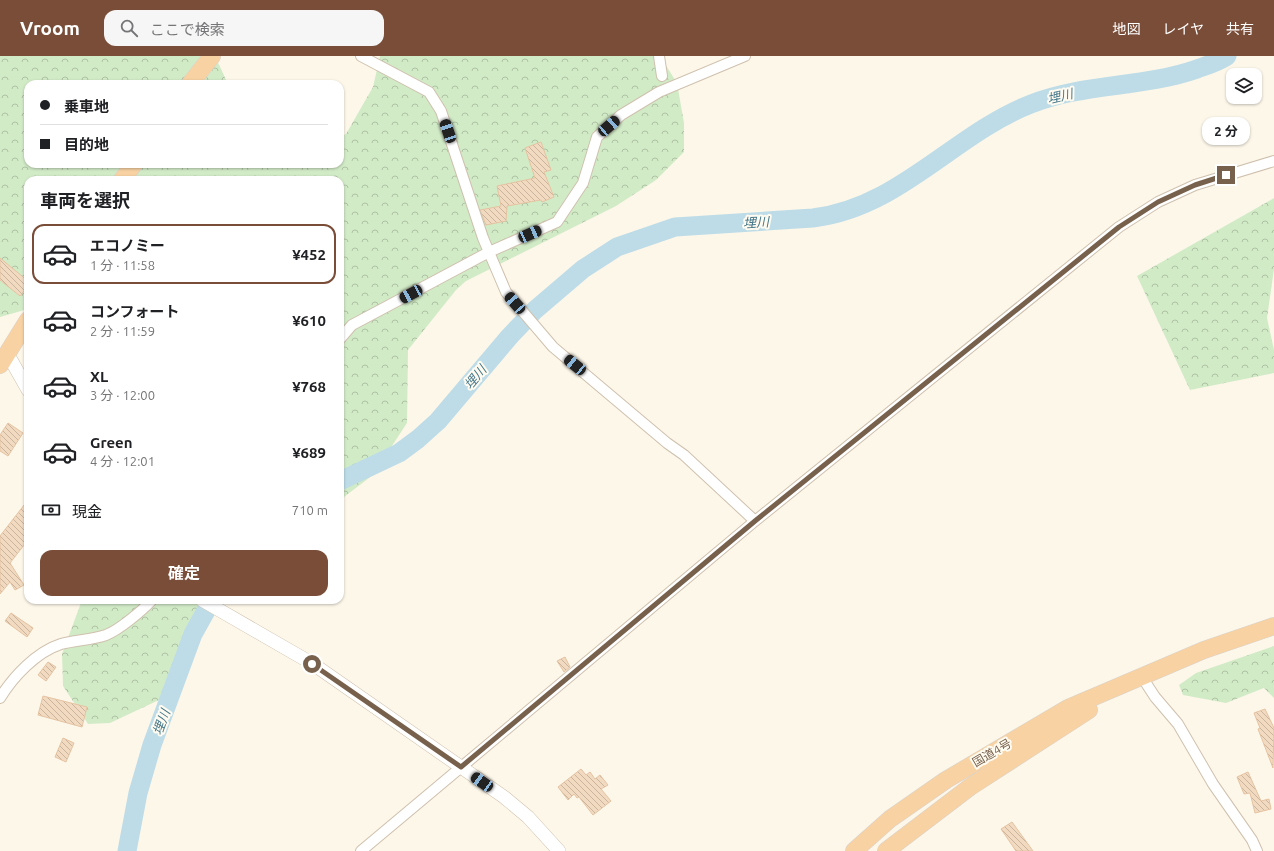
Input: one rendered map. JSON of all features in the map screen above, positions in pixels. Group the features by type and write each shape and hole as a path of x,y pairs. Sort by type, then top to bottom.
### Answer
{"highway":[{"path":"193,80 212,56"},
{"path":"4,359 24,326"},
{"name":"国道4号","path":"854,851 890,819 946,780 1068,708 1204,650 1274,626"},
{"name":"国道4号","path":"886,851 970,788 1055,731 1142,677"}],"street":[{"path":"361,56 429,92 441,111 489,252 506,292 553,347 667,443 684,455 755,521"},
{"path":"659,56 662,76"},
{"path":"344,334 352,325 489,252 557,222 583,184 597,137 621,116 659,92 745,56"},
{"path":"361,851 755,521 1119,227 1158,202 1195,185 1274,161"},
{"path":"4,359 24,385"},
{"path":"0,698 10,682 41,655 60,644 107,635 143,610 148,604"},
{"path":"208,604 312,664 461,767 528,817 559,851"},
{"path":"1142,677 1155,697 1178,724 1213,784 1252,840 1257,851"}],"green space":[{"path":"0,56 215,56 226,80 24,80 24,168 344,168 344,135 373,87 380,56 660,56 677,83 684,123 684,152 656,180 616,206 466,281 456,290 408,350 407,423 373,475 344,497 344,176 24,176 24,310 0,317"},
{"path":"1274,198 1274,269 1267,318 1274,350 1274,373 1190,390 1137,276"},
{"path":"81,604 219,604 181,644 159,700 110,723 88,724 63,686 62,654"},
{"path":"1274,646 1274,698 1264,688 1226,703 1183,695 1179,685 1196,673"}],"building":[{"path":"541,142 551,170 544,172 554,197 542,202 541,200 507,206 506,221 486,225 480,210 501,206 497,186 535,178 525,148"},
{"path":"0,258 24,278 24,291 20,296 0,280"},
{"path":"8,423 23,433 8,456 0,451 0,435"},
{"path":"24,505 24,545 10,563 24,585 15,590 10,582 0,594 0,536"},
{"path":"11,613 33,628 27,637 5,621"},
{"path":"565,657 570,667 564,672 557,661"},
{"path":"48,662 56,667 46,681 38,675"},
{"path":"43,696 87,707 82,727 38,715"},
{"path":"1265,709 1274,728 1273,768 1258,729 1260,728 1254,713"},
{"path":"63,738 74,743 66,762 55,757"},
{"path":"581,769 586,775 590,772 595,779 600,775 608,785 601,789 611,801 593,815 579,797 577,798 574,794 568,800 558,787"},
{"path":"1248,772 1261,801 1269,799 1271,809 1255,813 1250,793 1244,794 1237,777"},
{"path":"1012,822 1033,851 1016,851 1001,829"}],"waterway":[{"name":"埋川","path":"344,479 399,453 418,439 438,421 510,336 535,310 583,269 617,247 675,227 813,218 844,211 873,200 899,185 1003,117 1031,104 1072,92 1156,80 1177,75 1209,65 1227,56"},
{"name":"埋川","path":"127,851 138,793 152,745 193,634 210,604"}],"route":[{"path":"312,664 461,767 755,521 1119,227 1158,202 1195,185 1226,175"}]}
